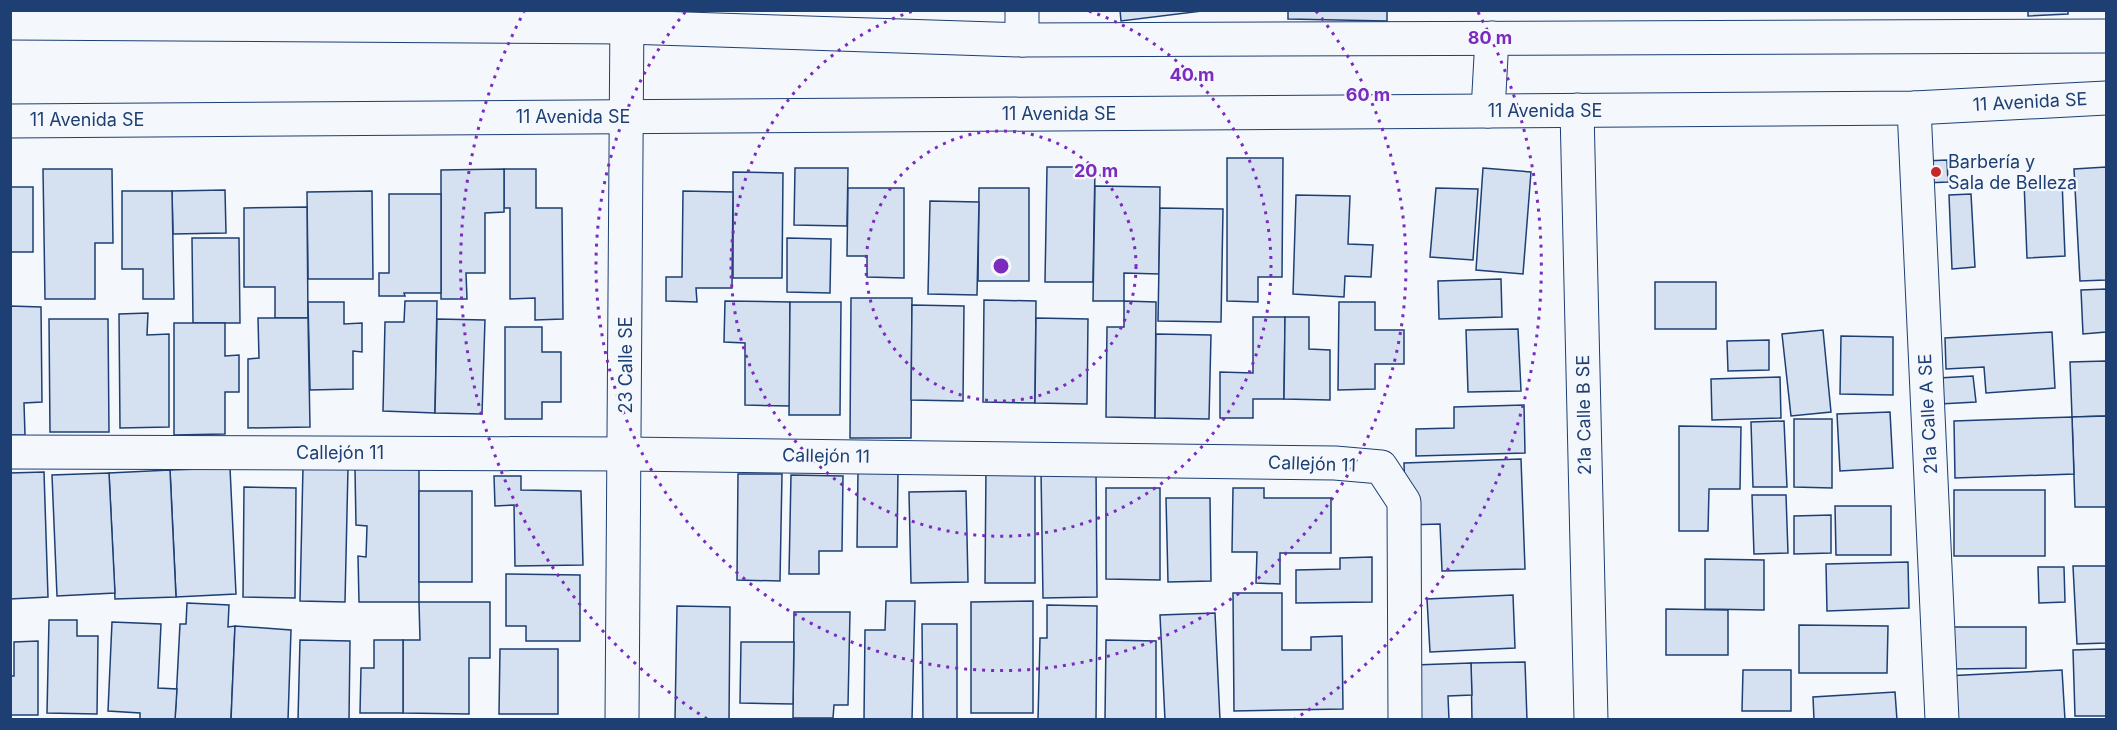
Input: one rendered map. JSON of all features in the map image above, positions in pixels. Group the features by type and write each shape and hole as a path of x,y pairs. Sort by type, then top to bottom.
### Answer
{"street":[{"path":"10,23 183,18 626,19 1022,25 1423,24 1492,38 2106,36"},
{"name":"23 Calle SE","path":"622,720 626,19"},
{"path":"1488,111 1492,38"},
{"name":"11 Avenida SE","path":"10,121 1914,108 2106,98"},
{"name":"21a Calle A SE","path":"1914,108 1942,720"},
{"name":"21a Calle B SE","path":"1577,111 1591,720"},
{"name":"Callejón 11","path":"10,452 625,454 1335,463 1381,467 1404,502 1405,720"}],"building":[{"path":"1120,10 1210,10 1121,21"},
{"path":"1288,10 1387,10 1387,21 1288,19"},
{"path":"2028,10 2068,10 2068,14 2028,16"},
{"path":"1227,158 1283,158 1282,277 1258,277 1258,302 1227,301"},
{"name":"Barbería y Sala de Belleza","path":"1947,160 1948,182 1925,183 1924,161"},
{"path":"1047,167 1095,167 1093,282 1045,282"},
{"path":"2106,167 2106,280 2080,281 2074,169"},
{"path":"795,168 848,168 847,226 794,225"},
{"path":"1483,168 1531,172 1523,274 1476,270"},
{"path":"43,169 112,169 113,243 95,243 95,299 45,299"},
{"path":"504,169 536,169 536,208 562,208 563,319 535,320 535,298 510,299 510,208 504,208"},
{"path":"504,169 504,212 485,213 485,273 466,273 467,299 441,299 441,170"},
{"path":"733,172 783,173 782,278 733,278"},
{"path":"2062,180 2065,256 2027,258 2024,181"},
{"path":"1095,186 1160,187 1159,274 1124,273 1124,301 1093,301"},
{"path":"10,187 33,187 33,252 10,252"},
{"path":"848,188 904,188 904,278 867,277 867,256 847,256"},
{"path":"979,188 1029,188 1029,281 978,281"},
{"path":"1436,188 1478,189 1473,260 1430,257"},
{"path":"225,190 226,233 173,234 172,191"},
{"path":"122,191 172,191 174,299 143,299 143,269 122,269"},
{"path":"372,191 373,279 308,279 307,192"},
{"path":"683,191 733,192 732,288 696,288 697,302 666,301 666,277 682,277"},
{"path":"389,194 441,194 441,293 379,296 379,273 389,273"},
{"path":"1971,194 1975,267 1952,269 1949,195"},
{"path":"1296,195 1350,196 1348,244 1373,245 1371,277 1345,276 1344,297 1293,294"},
{"path":"930,201 979,202 977,295 928,294"},
{"path":"307,207 308,318 275,318 275,287 244,287 244,208"},
{"path":"1160,208 1223,209 1221,322 1158,321"},
{"path":"192,238 239,238 240,323 193,323"},
{"path":"787,238 831,239 830,293 787,292"},
{"path":"1501,279 1502,317 1439,319 1438,281"},
{"path":"1655,282 1716,282 1716,329 1655,329"},
{"path":"2106,289 2106,332 2083,334 2081,290"},
{"path":"851,298 912,298 911,438 850,438"},
{"path":"984,300 1036,301 1035,403 983,402"},
{"path":"405,301 437,301 435,413 383,411 385,322 404,322"},
{"path":"725,301 790,302 790,406 745,405 745,343 724,342"},
{"path":"1124,301 1156,302 1155,418 1106,417 1107,327 1124,327"},
{"path":"308,302 344,302 344,324 362,323 362,352 353,351 353,389 310,390"},
{"path":"790,302 841,302 840,415 789,415"},
{"path":"1339,302 1375,302 1375,330 1404,330 1404,364 1375,364 1375,389 1338,390"},
{"path":"912,305 964,306 963,401 911,400"},
{"path":"10,306 41,307 42,402 24,403 25,435 10,435"},
{"path":"148,313 147,335 169,334 169,427 120,428 119,314"},
{"path":"1253,317 1285,317 1284,399 1253,399 1253,418 1220,418 1220,372 1253,373"},
{"path":"1285,317 1309,317 1309,349 1330,350 1330,400 1284,399"},
{"path":"258,318 308,318 310,427 248,428 248,359 259,358"},
{"path":"1036,318 1088,319 1087,404 1035,403"},
{"path":"49,319 108,319 109,432 50,432"},
{"path":"437,319 485,320 482,414 435,413"},
{"path":"174,323 225,323 225,356 239,355 239,392 225,392 225,434 174,435"},
{"path":"505,327 542,327 542,352 561,352 561,402 542,402 542,419 505,419"},
{"path":"1518,329 1521,391 1468,392 1466,330"},
{"path":"1823,330 1831,412 1791,416 1782,334"},
{"path":"2052,332 2055,388 1986,393 1984,367 1946,369 1945,338"},
{"path":"1156,334 1211,335 1209,419 1155,418"},
{"path":"1841,336 1893,337 1893,395 1840,394"},
{"path":"1769,340 1769,370 1728,371 1727,341"},
{"path":"2106,361 2106,416 2072,417 2070,362"},
{"path":"1973,376 1976,402 1940,404 1939,378"},
{"path":"1780,377 1781,418 1712,420 1711,379"},
{"path":"1524,405 1525,453 1416,456 1416,429 1454,428 1454,407"},
{"path":"1890,412 1893,468 1840,471 1837,414"},
{"path":"2106,416 2106,507 2075,507 2072,417"},
{"path":"2072,417 2074,474 1955,478 1954,421"},
{"path":"1794,419 1832,419 1832,488 1794,487"},
{"path":"1784,421 1787,487 1753,487 1751,422"},
{"path":"1679,426 1741,427 1740,489 1709,489 1708,531 1679,531"},
{"path":"1521,459 1525,569 1442,571 1440,524 1406,525 1404,463"},
{"path":"303,467 348,468 345,602 300,601"},
{"path":"986,467 1035,468 1035,583 985,583"},
{"path":"230,468 236,594 176,597 170,470"},
{"path":"355,469 419,469 419,602 359,602 358,556 366,557 367,526 356,525"},
{"path":"170,470 176,597 115,599 109,473"},
{"path":"858,471 898,472 897,547 857,547"},
{"path":"1041,471 1096,471 1097,597 1043,598"},
{"path":"44,472 48,597 10,599 10,473"},
{"path":"109,473 115,593 57,596 52,475"},
{"path":"738,474 782,474 780,581 737,580"},
{"path":"791,475 843,476 842,551 819,551 819,574 789,574"},
{"path":"494,476 521,476 521,490 581,491 583,565 515,566 514,505 495,506"},
{"path":"244,487 296,488 295,598 243,597"},
{"path":"1106,488 1160,488 1160,580 1106,579"},
{"path":"1233,488 1264,488 1264,498 1331,498 1331,553 1280,553 1280,584 1256,583 1257,552 1232,552"},
{"path":"1954,490 2045,490 2045,556 1954,556"},
{"path":"419,491 472,491 472,582 419,582"},
{"path":"966,491 968,582 911,583 909,492"},
{"path":"1752,495 1786,495 1788,553 1754,554"},
{"path":"1166,498 1210,498 1211,581 1168,582"},
{"path":"1835,506 1891,506 1891,555 1836,555"},
{"path":"1831,515 1831,553 1794,554 1794,516"},
{"path":"1372,557 1372,602 1296,603 1296,570 1340,569 1340,558"},
{"path":"1705,559 1764,560 1764,610 1705,609"},
{"path":"1908,562 1909,608 1827,611 1826,564"},
{"path":"2073,566 2106,566 2106,643 2077,644"},
{"path":"2038,567 2064,567 2065,602 2039,603"},
{"path":"506,574 580,575 580,641 526,641 526,626 506,626"},
{"path":"1233,593 1282,593 1282,650 1311,650 1311,637 1342,636 1343,709 1234,711"},
{"path":"1513,595 1515,648 1430,652 1427,599"},
{"path":"886,601 915,601 912,720 864,720 865,630 885,630"},
{"path":"1033,601 1033,713 971,713 971,602"},
{"path":"419,602 490,602 490,658 469,658 469,714 403,713 403,640 420,640"},
{"path":"187,603 229,605 228,627 235,626 231,720 175,720 180,624 186,624"},
{"path":"1047,605 1097,606 1096,720 1038,720 1040,638 1047,638"},
{"path":"677,606 730,607 729,720 675,720"},
{"path":"1666,609 1728,610 1728,655 1666,655"},
{"path":"794,612 850,612 848,705 834,705 833,718 793,718"},
{"path":"1215,613 1220,720 1165,720 1160,615"},
{"path":"49,620 77,620 77,636 98,636 97,714 47,713"},
{"path":"112,622 161,624 158,688 177,689 175,720 140,720 140,713 108,711"},
{"path":"922,624 957,624 957,720 923,720"},
{"path":"1799,625 1888,626 1887,673 1799,673"},
{"path":"235,626 291,630 288,720 231,720"},
{"path":"1951,627 2026,627 2026,668 1951,669"},
{"path":"300,640 350,641 349,720 298,720"},
{"path":"374,640 403,640 403,713 360,713 361,668 374,668"},
{"path":"1106,640 1156,641 1156,720 1105,719"},
{"path":"38,641 38,715 10,715 10,676 14,676 14,642"},
{"path":"741,642 794,642 793,704 740,703"},
{"path":"500,649 558,649 558,714 499,714"},
{"path":"2106,649 2106,716 2075,716 2073,650"},
{"path":"1525,662 1527,720 1472,720 1471,663"},
{"path":"1471,663 1472,695 1448,696 1449,720 1416,720 1414,665"},
{"path":"1743,670 1791,670 1791,711 1742,711"},
{"path":"2062,670 2065,720 1947,720 1945,676"},
{"path":"1895,692 1897,720 1814,720 1813,697"}],"place":[{"name":"Barbería y Sala de Belleza","path":"1936,172"}]}
